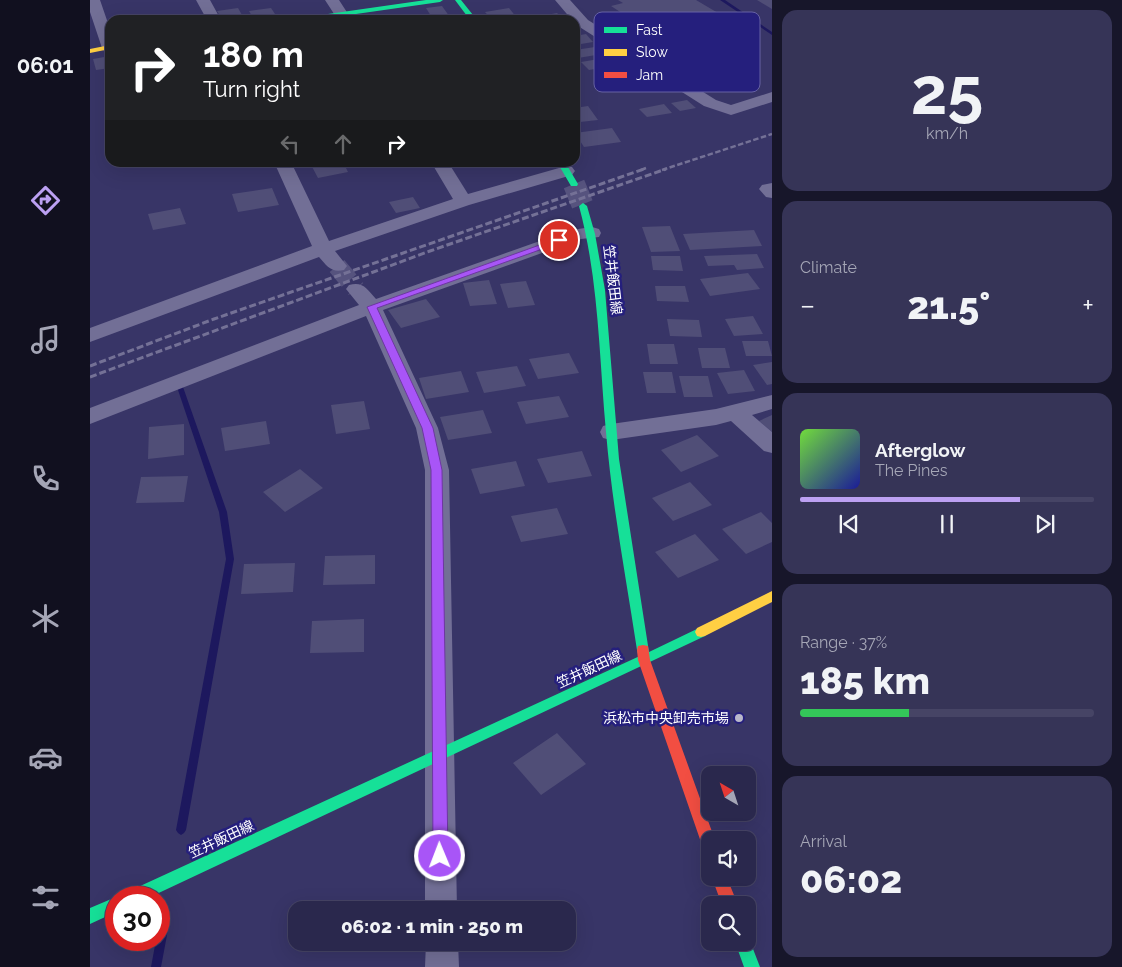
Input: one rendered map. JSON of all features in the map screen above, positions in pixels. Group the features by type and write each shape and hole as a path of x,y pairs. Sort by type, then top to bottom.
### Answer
{"main road":[{"path":"354,15 440,0"},
{"path":"458,0 470,15"},
{"path":"90,50 105,48"},
{"name":"笠井飯田線","path":"156,886 644,660 611,432 600,274 592,233 583,206"},
{"path":"704,831 644,660 772,596"},
{"path":"90,916 105,909"},
{"path":"746,951 752,967"}],"street":[{"path":"93,0 105,34"},
{"path":"203,0 211,15"},
{"path":"332,0 342,15"},
{"path":"562,0 576,15"},
{"path":"580,20 594,30"},
{"path":"693,92 710,103 731,110 772,97"},
{"path":"284,167 323,249 337,266"},
{"path":"442,167 463,201"},
{"path":"90,335 323,249 463,201 567,173"},
{"path":"772,188 768,189 772,193"},
{"path":"90,416 372,307 578,234 592,233"},
{"path":"356,289 372,307 427,428 436,470 441,901"},
{"path":"611,432 716,417 772,402"},
{"path":"735,412 772,445"},
{"path":"442,951 442,967"}],"building":[{"path":"618,0 696,0 716,12 620,12 611,6 623,3"},
{"path":"757,0 772,0 772,9"},
{"path":"442,6 448,15 430,15 426,8"},
{"path":"238,8 242,15 219,15 217,11"},
{"path":"271,8 275,14 251,15 249,11"},
{"path":"509,8 515,15 488,15 485,12"},
{"path":"586,34 593,42 580,44 580,35"},
{"path":"594,47 594,55 580,58 580,49"},
{"path":"105,57 105,69 96,70 93,59"},
{"path":"594,60 594,69 589,70 581,62"},
{"path":"687,100 696,108 680,111 671,103"},
{"path":"664,104 672,113 647,117 639,109"},
{"path":"588,106 598,120 580,122 580,107"},
{"path":"612,128 621,142 584,147 580,141 580,132"},
{"path":"312,167 346,167 348,172 318,178"},
{"path":"272,188 279,205 238,212 232,194"},
{"path":"413,197 420,208 396,213 389,202"},
{"path":"180,208 186,224 153,230 148,214"},
{"path":"670,226 680,251 651,252 642,227"},
{"path":"754,230 762,246 690,250 683,234"},
{"path":"757,254 764,268 737,270 734,265 708,266 704,256"},
{"path":"651,256 680,256 683,271 653,270"},
{"path":"748,273 760,289 710,296 700,279"},
{"path":"489,280 497,304 470,306 463,283"},
{"path":"526,281 535,305 508,308 500,284"},
{"path":"655,286 685,286 689,302 657,301"},
{"path":"426,299 440,317 401,328 388,310"},
{"path":"753,316 763,334 734,336 725,319"},
{"path":"667,319 699,320 702,337 670,336"},
{"path":"742,341 768,341 772,356 746,356"},
{"path":"647,344 674,344 678,364 650,364"},
{"path":"698,348 725,348 730,368 702,368"},
{"path":"569,353 579,373 538,379 529,359"},
{"path":"772,362 772,384 767,385 753,365"},
{"path":"517,366 526,386 484,393 476,372"},
{"path":"744,370 755,391 728,394 717,373"},
{"path":"461,371 469,392 426,399 419,378"},
{"path":"643,372 672,372 676,393 647,393"},
{"path":"679,376 708,376 713,397 684,397"},
{"path":"559,396 569,417 526,424 517,402"},
{"path":"364,401 370,429 336,434 331,405"},
{"path":"483,410 492,433 448,440 440,417"},
{"path":"772,415 772,432 759,421"},
{"path":"266,421 270,444 225,451 221,428"},
{"path":"184,424 184,455 148,459 149,427"},
{"path":"697,435 719,456 681,472 661,450"},
{"path":"582,451 592,476 548,483 537,459"},
{"path":"516,461 525,486 480,494 471,469"},
{"path":"300,469 323,488 285,512 263,492"},
{"path":"188,476 184,502 136,503 141,477"},
{"path":"690,482 712,505 673,521 652,498"},
{"path":"557,508 568,534 521,542 511,516"},
{"path":"761,512 772,523 772,542 746,554 722,529"},
{"path":"695,534 719,560 678,578 655,552"},
{"path":"375,555 375,584 323,585 325,556"},
{"path":"295,563 293,592 241,594 244,564"},
{"path":"364,619 364,652 310,653 312,621"},
{"path":"557,733 586,764 541,795 513,763"}],"waterway":[{"path":"722,0 740,12"},
{"path":"760,26 772,34"},
{"path":"180,387 223,512 230,559 181,830"},
{"path":"156,967 159,951"}],"tunnel":[{"path":"574,184 583,206"},
{"path":"337,266 356,289"}],"railway":[{"path":"662,170 772,134"},
{"path":"641,170 646,168"},
{"path":"90,366 214,319 644,169"},
{"path":"90,377 430,251 666,169"}],"traffic: fast":[{"path":"335,15 440,0"},
{"path":"458,0 470,15"},
{"path":"564,167 574,184"},
{"path":"583,206 591,234 600,290 614,459 643,650"},
{"path":"156,886 701,632"},
{"path":"90,916 105,909"},
{"path":"746,951 752,967"}],"traffic: slow":[{"path":"90,51 105,48"},
{"path":"701,632 772,596"}],"traffic: jam":[{"path":"643,650 644,660 704,831"},
{"path":"723,886 727,896"}],"place":[{"name":"浜松市中央卸売市場","path":"739,718"}],"route":[{"path":"440,856 436,470 427,428 372,307 559,240"}]}
